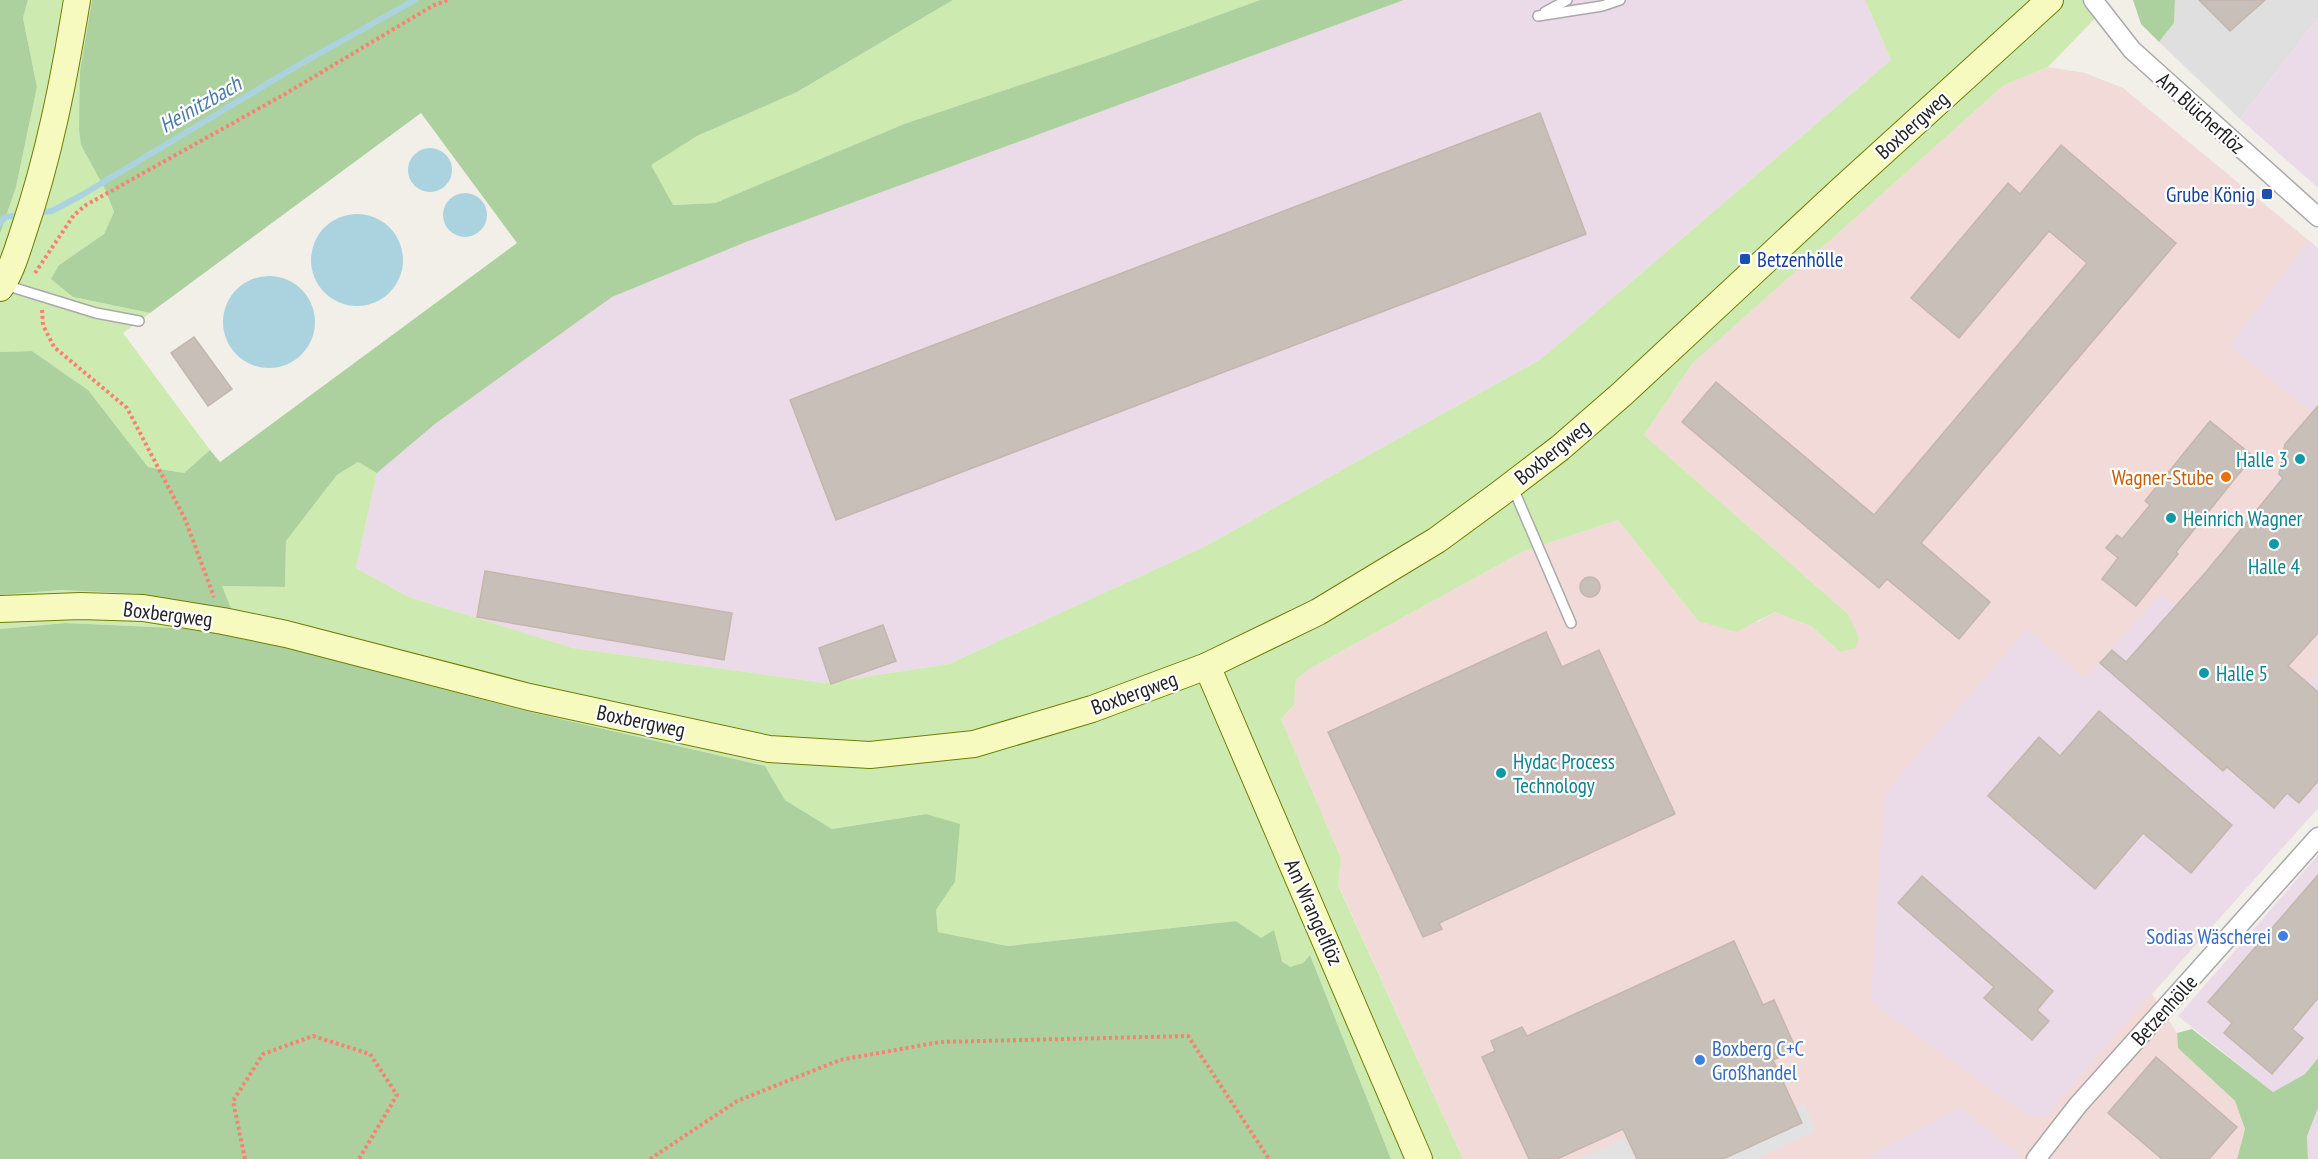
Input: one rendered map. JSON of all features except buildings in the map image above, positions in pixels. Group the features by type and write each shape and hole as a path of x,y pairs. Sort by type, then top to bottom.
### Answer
{"street":[{"path":"8,288 39,186 67,63 77,0"},
{"name":"Boxbergweg","path":"0,609 81,606 143,609 223,621 286,634 529,697 769,749 870,755 974,744 1092,709 1206,666 1318,612 1437,540 1512,485 1560,448 1622,394 2050,0"},
{"name":"Am Blücherflöz","path":"2093,0 2132,50 2318,217"},
{"name":"Am Wrangelflöz","path":"1206,666 1419,1159"},
{"name":"Betzenhölle","path":"2036,1159 2078,1105 2318,837"}],"lane":[{"path":"1567,0 1538,16 1602,6 1620,0"},
{"path":"8,288 96,313 139,321"},
{"path":"1512,485 1571,623"}],"path":[{"path":"8,288 74,214 86,205 285,94 434,5 448,0"},
{"path":"41,297 43,325 54,347 127,408 185,519 223,621"},
{"path":"245,1159 233,1101 263,1054 313,1036 370,1054 397,1095 359,1159"},
{"path":"650,1159 737,1101 840,1060 940,1042 1188,1036 1269,1159"}],"shaded area":[{"path":"1404,0 1865,0 1891,60 1541,359 1204,547 949,664 825,683 573,648 409,597 356,568 377,473 435,424 612,297 746,242"},
{"path":"2175,0 2318,0 2318,18 2240,119 2159,42 2174,23"},
{"path":"2318,18 2318,188 2240,119"},
{"path":"2048,67 2085,73 2123,88 2318,248 2318,808 2152,994 2177,1033 2178,1048 2235,1101 2245,1129 2237,1159 1463,1159 1338,884 1341,858 1281,719 1294,705 1296,680 1311,668 1522,552 1618,520 1698,621 1758,622 1775,612 1812,627 1840,652 1848,614 1644,435 1692,364 2004,85"},
{"path":"2309,241 2318,248 2318,555 2263,622 2299,654 2289,666 2308,683 2318,672 2318,808 2118,1031 2047,1116 2028,1116 1871,1002 1886,792 2027,629 2085,678 2161,594 2175,606 2271,493 2279,474 2285,444 2313,412 2229,346"},
{"name":"Sodias Wäscherei","path":"2318,855 2318,1058 2305,1074 2273,1092 2178,1016"},
{"path":"1804,1104 1816,1131 1755,1159 1723,1159 1795,1108"},
{"path":"1960,1108 2009,1147 2021,1152 2015,1159 1864,1159"},
{"path":"2318,1108 2318,1159 2308,1159 2307,1136"},
{"path":"1627,1137 1637,1159 1578,1159"}],"green space":[{"path":"0,0 28,0 23,18 37,87 16,187 0,234"},
{"path":"28,0 92,0 80,71 105,189 114,212 104,234 59,265 73,297 150,313 123,333 210,450 184,473 148,467 88,390 32,351 0,352 0,234 16,187 37,87 23,18"},
{"path":"92,0 953,0 797,92 697,136 651,165 673,205 715,203 904,124 1106,56 1260,0 1404,0 746,242 612,297 435,424 377,473 358,462 337,475 286,541 285,587 222,586 235,618 142,594 61,590 0,595 0,352 32,351 88,390 148,467 184,473 210,450 220,462 517,243 421,113 150,313 73,297 51,279 59,265 104,234 114,212 105,189 81,145 79,129 80,71"},
{"path":"953,0 1260,0 1106,56 904,124 715,203 672,205 650,165 697,136 797,92"},
{"path":"1865,0 2097,0 2105,8 2048,67 2004,85 1692,364 1644,435 1848,614 1859,638 1855,648 1840,652 1812,627 1775,612 1736,632 1698,621 1618,520 1522,552 1311,668 1296,680 1294,705 1281,719 1341,858 1338,885 1463,1159 1391,1159 1310,955 1303,963 1290,968 1261,938 1236,921 1008,946 938,932 936,910 955,882 926,814 832,829 785,800 765,766 526,711 286,646 240,636 177,628 65,623 0,629 0,595 60,590 142,594 234,617 222,586 285,587 286,541 337,475 358,462 377,473 356,568 409,597 573,648 825,683 949,664 1204,547 1541,359 1891,60"},
{"path":"2133,0 2175,0 2174,23 2159,42 2141,24"},
{"path":"65,623 177,628 240,636 286,646 526,711 765,766 785,800 832,829 926,814 960,824 955,882 936,910 938,932 1008,946 1236,921 1261,938 1274,930 1282,961 1290,967 1303,963 1310,955 1391,1159 0,1159 0,629"},
{"path":"2192,1029 2273,1092 2305,1074 2318,1058 2318,1108 2307,1136 2308,1159 2237,1159 2245,1129 2235,1101 2178,1048 2177,1033"}],"water":[{"path":"430,148 439,149 446,154 451,161 451,179 446,186 439,191 430,192 421,191 414,186 409,179 408,170 409,161 414,154 421,149"},
{"path":"465,193 474,194 481,199 486,206 486,224 481,231 474,236 465,237 456,236 449,231 444,224 443,215 444,206 449,199 456,194"},
{"path":"357,214 375,217 390,227 400,242 403,260 400,278 390,293 375,303 357,306 339,303 324,293 314,278 311,260 314,242 324,227 339,217"},
{"path":"269,276 287,279 302,289 312,304 315,322 312,340 302,355 287,365 269,368 251,365 236,355 226,340 223,322 226,304 236,289 251,279"}],"waterway":[{"name":"Heinitzbach","path":"37,213 52,211 82,195 295,67 415,0"},
{"name":"Heinitzbach","path":"0,223 5,217 21,215"}],"place":[{"name":"Grube König","path":"2267,194"},
{"name":"Betzenhölle","path":"1745,259"},
{"name":"Halle 3","path":"2300,459"},
{"name":"Wagner-Stube","path":"2226,477"},
{"name":"Heinrich Wagner","path":"2171,518"},
{"name":"Halle 4","path":"2274,544"},
{"name":"Halle 5","path":"2204,673"},
{"name":"Hydac Process Technology","path":"1501,773"},
{"name":"Sodias Wäscherei","path":"2283,936"},
{"name":"Boxberg C+C Großhandel","path":"1700,1060"}]}
